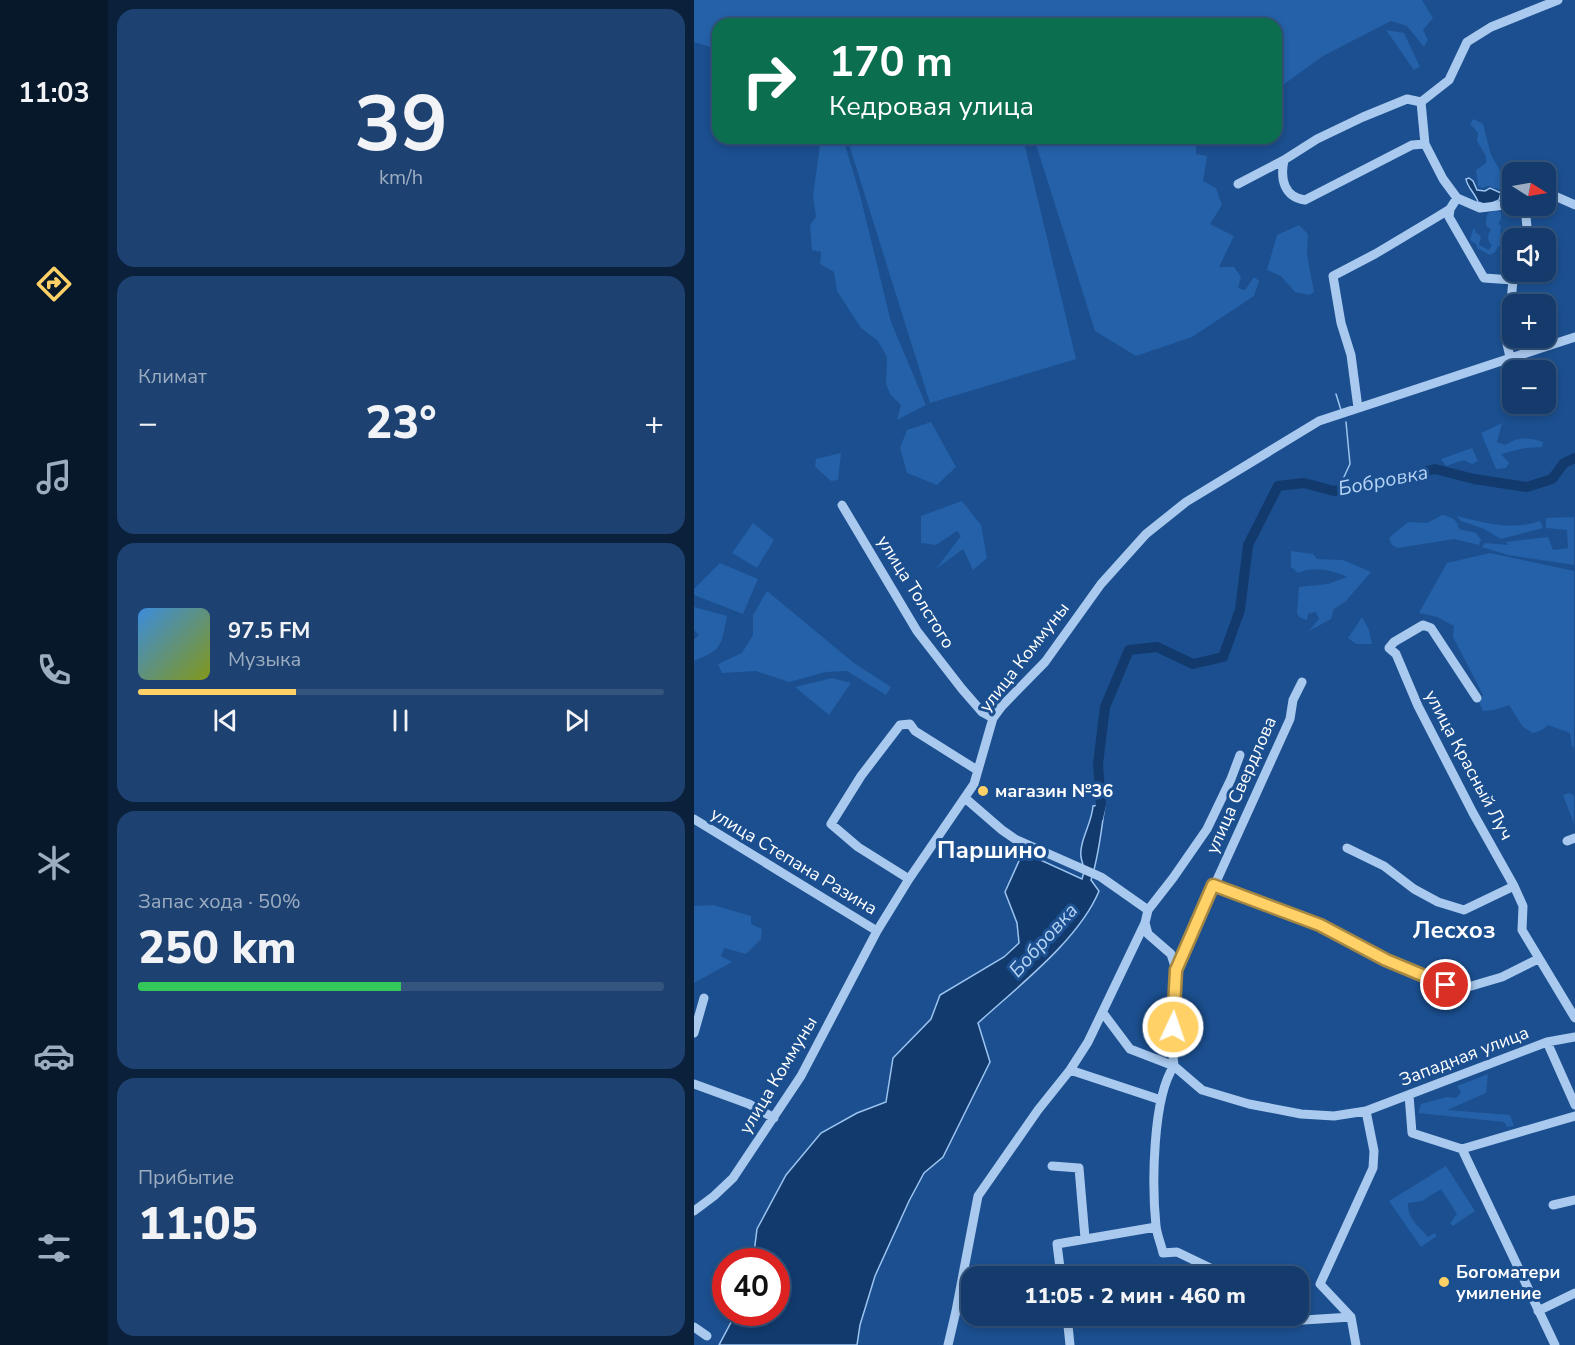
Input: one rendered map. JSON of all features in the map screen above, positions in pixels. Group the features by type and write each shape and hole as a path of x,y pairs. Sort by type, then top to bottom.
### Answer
{"street":[{"path":"1421,102 1449,80 1467,42 1491,27 1558,0"},
{"path":"1238,184 1284,160 1317,139 1363,117 1407,99 1421,102"},
{"path":"1421,102 1425,144 1443,179 1457,198 1480,207 1502,205"},
{"path":"1284,160 1282,170 1286,190 1296,199 1305,200 1412,145 1425,144"},
{"path":"1556,197 1574,205"},
{"path":"1457,198 1448,217 1484,278 1502,279"},
{"path":"1358,408 1351,355 1341,323 1333,276 1450,209"},
{"path":"1510,357 1507,344 1513,282"},
{"name":"улица Коммуны","path":"694,1210 714,1196 733,1178 806,1066 877,931 908,879 974,784 993,718 1045,662 1101,584 1146,534 1220,480 1319,421 1574,337"},
{"name":"улица Толстого","path":"842,505 917,631 968,696 982,712 993,718"},
{"name":"улица Красный Луч","path":"1477,698 1431,628 1423,625 1394,642 1389,648 1396,654 1418,706 1473,813 1514,886 1523,906 1522,930 1574,1018"},
{"name":"улица Свердлова","path":"1206,1266 1177,1252 1163,1253 1156,1227 1157,1131 1161,1100 1174,1065 1172,1046 1176,970 1290,719 1293,700 1302,682"},
{"path":"908,879 858,847 831,824 861,776 900,725 910,724 915,731 977,770"},
{"path":"948,1345 978,1196 1038,1110 1070,1070 1103,1013 1145,923 1148,910 1207,829 1240,755"},
{"path":"965,798 1015,839 1101,877 1148,910"},
{"name":"улица Степана Разина","path":"694,819 877,931"},
{"path":"1347,848 1384,866 1414,889 1438,902 1464,910 1514,886"},
{"path":"1213,885 1320,925 1386,960 1446,985 1468,987 1502,977 1538,959"},
{"path":"1145,923 1148,934 1171,954 1176,970"},
{"path":"694,1033 704,998"},
{"path":"1103,1013 1130,1049 1174,1065"},
{"name":"Западная улица","path":"1174,1065 1202,1090 1249,1104 1301,1114 1334,1116 1366,1111 1547,1042 1574,1037"},
{"path":"1547,1042 1574,1105"},
{"path":"1070,1070 1161,1100"},
{"path":"694,1084 749,1104 774,1118"},
{"path":"1409,1095 1412,1133 1462,1149 1574,1116"},
{"path":"1356,1345 1351,1317 1320,1284 1373,1168 1374,1151 1366,1111"},
{"path":"1462,1149 1555,1345"},
{"path":"1052,1166 1079,1168 1085,1238"},
{"path":"1553,1205 1574,1200"},
{"path":"1060,1266 1057,1244 1156,1227"},
{"path":"1538,1311 1574,1293"},
{"path":"1309,1320 1351,1317"},
{"path":"1068,1326 1070,1345"},
{"path":"694,1327 707,1336"}],"shaded area":[{"path":"694,0 1422,0 1433,18 1423,30 1428,40 1424,47 1407,26 1391,21 1323,56 1282,86 1282,18 712,18 712,47 694,42"},
{"path":"1386,30 1404,33 1420,67 1414,70"},
{"path":"1473,119 1483,124 1491,155 1502,174 1502,194 1501,190 1489,186 1482,188 1478,186 1476,170 1486,163 1486,156 1477,141 1478,133 1470,124"},
{"path":"820,144 845,144 860,195 891,322 926,405 897,420 901,405 890,394 886,384 887,357 878,341 861,328 837,291 834,272 820,264 821,252 812,250 810,225 816,217 813,196"},
{"path":"849,144 1024,144 1076,359 930,403"},
{"path":"1036,144 1196,144 1196,154 1207,156 1203,181 1216,188 1222,205 1210,224 1234,236 1219,267 1234,267 1241,277 1238,288 1245,290 1254,277 1259,281 1254,296 1192,337 1136,356 1095,331"},
{"path":"1497,210 1501,212 1498,224 1501,226 1502,245 1490,255 1477,248 1476,244 1470,240 1473,229 1476,230 1475,232 1481,236 1479,245 1489,250 1492,245 1488,237 1491,229 1486,223 1488,213"},
{"path":"1299,225 1308,234 1307,255 1314,292 1309,295 1295,292 1281,276 1267,270 1277,235"},
{"path":"931,422 956,467 937,485 907,473 900,448 907,430"},
{"path":"1502,423 1497,442 1505,445 1514,440 1528,439 1543,442 1542,447 1525,448 1501,454 1509,463 1506,468 1496,469 1481,433"},
{"path":"1472,448 1478,461 1472,464 1464,460 1446,466 1441,459"},
{"path":"841,453 838,480 831,481 815,467 816,459"},
{"path":"962,501 981,525 987,558 973,570 963,549 936,569 961,536 957,531 936,545 921,543 921,516"},
{"path":"1442,515 1454,519 1459,529 1476,533 1481,540 1479,545 1454,539 1398,548 1392,545 1389,538 1408,522 1427,523"},
{"path":"1457,516 1509,526 1540,521 1543,528 1501,539 1482,528 1461,521"},
{"path":"1574,517 1574,565 1508,555 1482,547 1485,543 1509,545 1506,542 1548,537 1553,550 1568,548 1567,530 1546,528 1546,518"},
{"path":"753,523 774,540 757,568 732,553"},
{"path":"1291,551 1313,554 1317,559 1343,560 1371,572 1345,602 1334,609 1331,619 1309,631 1319,619 1316,612 1308,614 1307,620 1299,617 1297,613 1299,587 1328,584 1347,577 1322,570 1298,573 1291,567"},
{"path":"1490,553 1574,571 1574,748 1570,733 1548,725 1533,733 1523,727 1509,705 1483,711 1479,702 1483,695 1453,637 1454,626 1437,617 1419,613 1447,563"},
{"path":"720,563 758,579 743,614 694,595 694,589"},
{"path":"767,591 854,663 891,687 886,695 847,671 826,672 789,682 756,671 722,673 718,664 742,653 753,635 753,615"},
{"path":"694,607 727,616 719,645 711,653 694,661 694,639 699,635 694,630"},
{"path":"1362,617 1369,630 1372,644 1356,644 1348,638"},
{"path":"832,678 851,683 829,715 795,687"},
{"path":"1570,793 1574,796 1574,824 1563,795"},
{"path":"713,905 751,916 751,924 762,929 761,939 746,954 724,948 721,956 732,962 694,983 694,906"},
{"path":"1488,1074 1486,1093 1447,1110 1510,1115 1514,1126 1507,1127 1504,1122 1418,1113 1421,1104 1447,1097 1456,1098 1461,1092 1457,1086"},
{"path":"1446,1166 1475,1211 1453,1226 1450,1223 1457,1214 1441,1189 1422,1201 1408,1203 1409,1214 1417,1226 1428,1237 1434,1233 1437,1236 1421,1247 1389,1201"}],"water":[{"path":"1469,178 1477,190 1485,191 1490,188 1501,193 1499,200 1487,205 1478,202 1467,182 1466,179"},
{"path":"1093,806 1105,806 1091,880 1099,891 1090,909 1062,945 978,1023 990,1062 943,1157 924,1173 909,1201 875,1276 860,1325 857,1345 719,1345 729,1326 790,1326 790,1248 755,1248 757,1229 786,1175 821,1133 857,1113 886,1102 893,1058 931,1019 940,995 1004,957 1019,943 1017,923 1005,892 1023,852 1082,879 1084,870 1081,851"}],"waterway":[{"path":"1336,394 1341,410"},
{"path":"1344,490 1343,479 1350,464 1346,422"},
{"name":"Бобровка","path":"1098,818 1101,805 1098,764 1105,707 1129,650 1157,647 1193,664 1223,657 1240,610 1248,545 1278,486 1304,483 1334,491 1367,486 1435,469 1474,479 1527,487 1552,479 1564,463 1575,458"}],"place":[{"name":"магазин №36","path":"983,791"},
{"name":"Богоматери умиление","path":"1444,1282"}],"district":[{"name":"Паршино","path":"992,850"},
{"name":"Лесхоз","path":"1454,930"}],"route":[{"path":"1173,1027 1176,970 1213,885 1320,925 1386,960 1446,985"}]}
